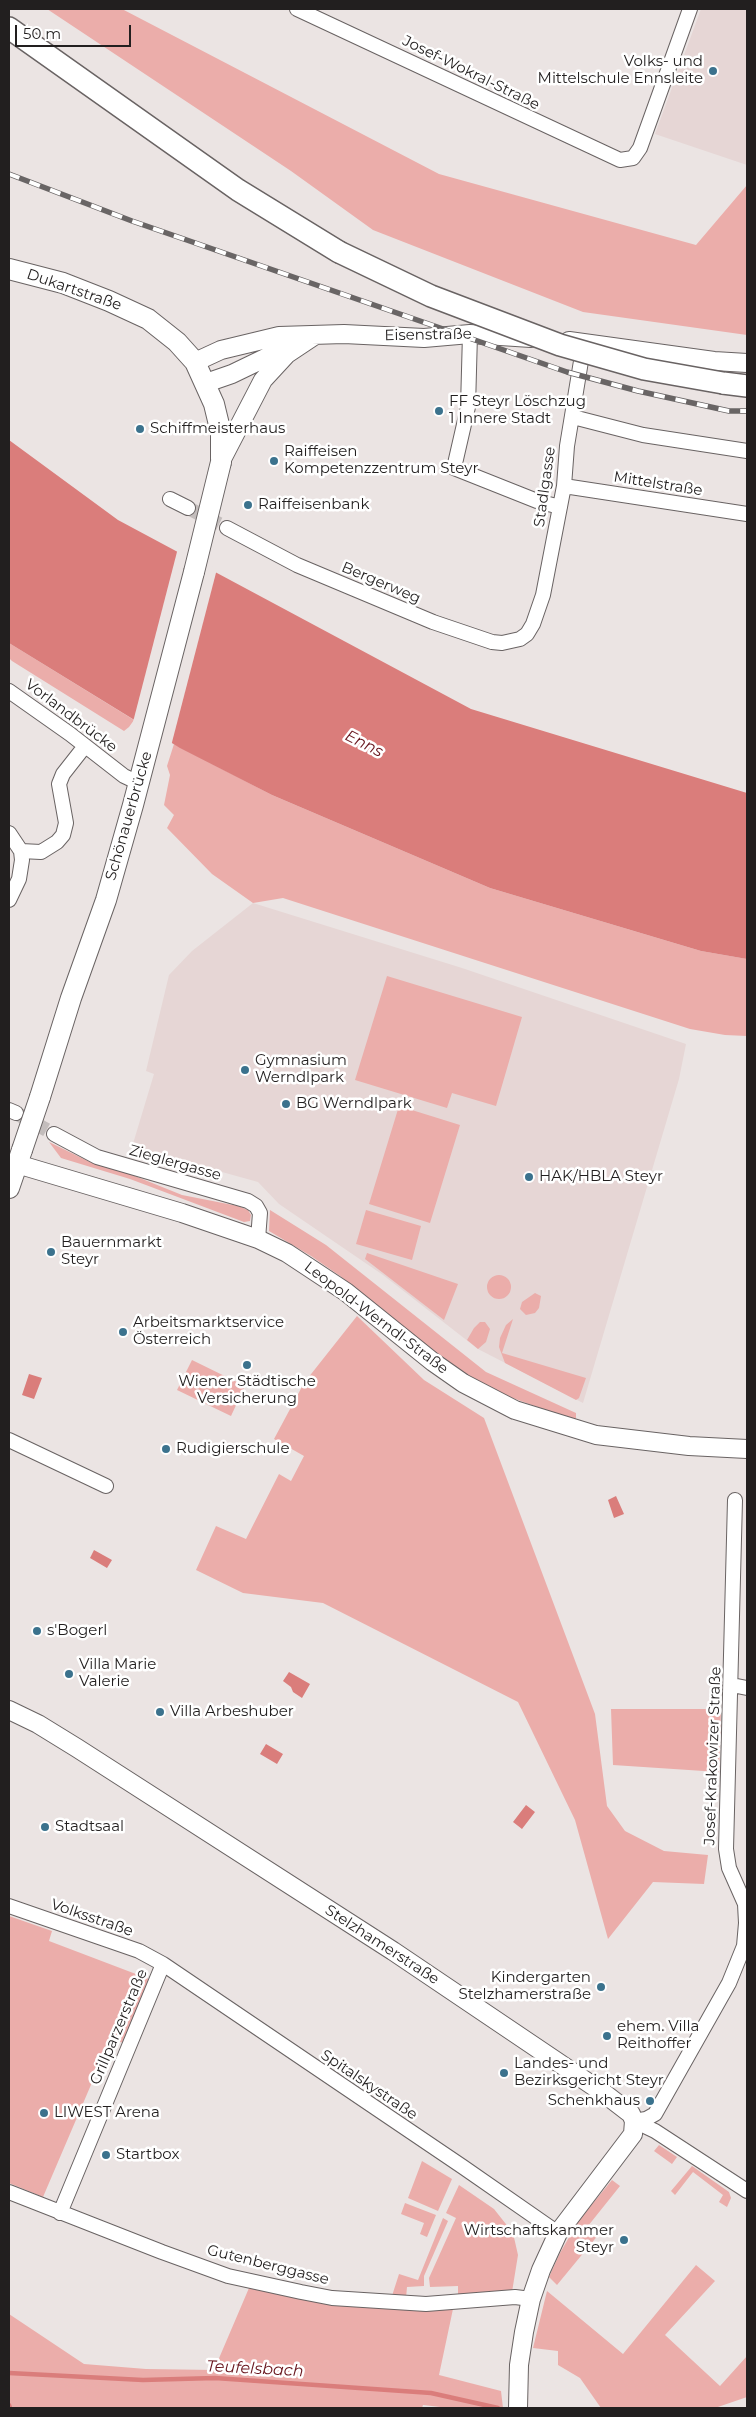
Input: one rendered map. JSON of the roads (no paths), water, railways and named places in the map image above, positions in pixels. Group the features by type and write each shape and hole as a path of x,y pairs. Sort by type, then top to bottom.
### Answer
{"main road":[{"name":"Eisenstraße","path":"9,28 223,180 274,214 339,252 438,299 560,345 644,368 747,386"},
{"name":"Dukartstraße","path":"9,269 88,292 142,316 177,342 195,362 206,383 219,421 221,462"},
{"name":"Schönauerbrücke","path":"9,1188 16,1158 40,1097 71,998 106,900 139,783 221,462"}],"street":[{"name":"Josef-Wokral-Straße","path":"297,9 577,142 620,160 633,158 640,148 690,9"},
{"name":"Eisenstraße","path":"195,362 220,350 269,337 344,334 424,338 470,334 584,342 747,363"},
{"path":"470,334 468,407 454,468 505,489 560,507"},
{"name":"Eisenstraße","path":"206,383 232,374 314,336"},
{"name":"Eisenstraße","path":"221,462 262,380 287,354 314,336"},
{"name":"Stadlgasse","path":"527,634 543,596 564,486 567,446 584,342"},
{"path":"573,417 644,434 747,451"},
{"name":"Mittelstraße","path":"564,486 747,514"},
{"path":"170,499 188,508"},
{"name":"Bergerweg","path":"227,528 297,565 442,626 502,644 520,639 527,634"},
{"name":"Vorlandbrücke","path":"9,690 124,776 139,783"},
{"path":"21,852 41,852 57,842 63,834 66,823 59,784 63,774 84,746"},
{"path":"9,832 21,852 22,860 19,879 9,900"},
{"name":"Zieglergasse","path":"54,1134 96,1157 248,1201 256,1206 260,1213 258,1239"},
{"name":"Leopold-Werndl-Straße","path":"16,1158 258,1239 317,1271 433,1362 463,1383 515,1410 576,1429 620,1439 689,1446 747,1449"},
{"path":"9,1440 106,1486"},
{"name":"Josef-Krakowizer Straße","path":"634,2120 646,2119 655,2114 729,1983 744,1946 746,1904 729,1868 726,1849 732,1685 735,1500"},
{"path":"732,1685 747,1688"},
{"name":"Stelzhamerstraße","path":"9,1710 72,1744 393,1951 626,2108 634,2120 655,2131 747,2191"},
{"name":"Volksstraße","path":"9,1906 139,1951 163,1964"},
{"name":"Grillparzerstraße","path":"60,2213 163,1964"},
{"name":"Spitalskystraße","path":"163,1964 463,2166 558,2233"},
{"path":"518,2408 519,2365 532,2299 541,2270 558,2233 574,2209 633,2134 634,2120"},
{"name":"Gutenberggasse","path":"9,2192 228,2276 332,2298 426,2304 515,2297 532,2299"}],"water":[{"name":"Enns","path":"9,440 118,520 471,709 747,793 747,959 701,951 490,888 272,795 180,748 9,643"},
{"path":"29,1374 42,1378 34,1399 22,1395"},
{"path":"616,1496 624,1514 614,1518 608,1500"},
{"path":"94,1550 112,1560 107,1568 90,1558"},
{"path":"289,1672 310,1684 302,1698 293,1692 291,1687 283,1681"},
{"path":"266,1744 283,1754 277,1764 260,1754"},
{"path":"526,1805 535,1812 522,1829 513,1822"}],"waterway":[{"name":"Teufelsbach","path":"9,2373 143,2380 215,2378 431,2393 498,2408"}],"tunnel":[{"path":"188,508 227,528"},
{"path":"16,1113 54,1134"}],"railway":[{"path":"9,174 132,221 567,372 638,391 729,411 747,411"}],"place":[{"name":"Volks- und Mittelschule Ennsleite","path":"713,71"},
{"name":"FF Steyr Löschzug 1 Innere Stadt","path":"439,411"},
{"name":"Schiffmeisterhaus","path":"140,429"},
{"name":"Raiffeisen Kompetenzzentrum Steyr","path":"274,461"},
{"name":"Raiffeisenbank","path":"248,505"},
{"name":"Gymnasium Werndlpark","path":"245,1070"},
{"name":"BG Werndlpark","path":"286,1104"},
{"name":"HAK/HBLA Steyr","path":"529,1177"},
{"name":"Bauernmarkt Steyr","path":"51,1252"},
{"name":"Arbeitsmarktservice Österreich","path":"123,1332"},
{"name":"Wiener Städtische Versicherung","path":"247,1365"},
{"name":"Rudigierschule","path":"166,1449"},
{"name":"s'Bogerl","path":"37,1631"},
{"name":"Villa Marie Valerie","path":"69,1674"},
{"name":"Villa Arbeshuber","path":"160,1712"},
{"name":"Stadtsaal","path":"45,1827"},
{"name":"Kindergarten Stelzhamerstraße","path":"601,1987"},
{"name":"ehem. Villa Reithoffer","path":"607,2036"},
{"name":"Landes- und Bezirksgericht Steyr","path":"504,2073"},
{"name":"Schenkhaus","path":"650,2101"},
{"name":"LIWEST Arena","path":"44,2113"},
{"name":"Startbox","path":"106,2155"},
{"name":"Wirtschaftskammer Steyr","path":"624,2240"}]}
